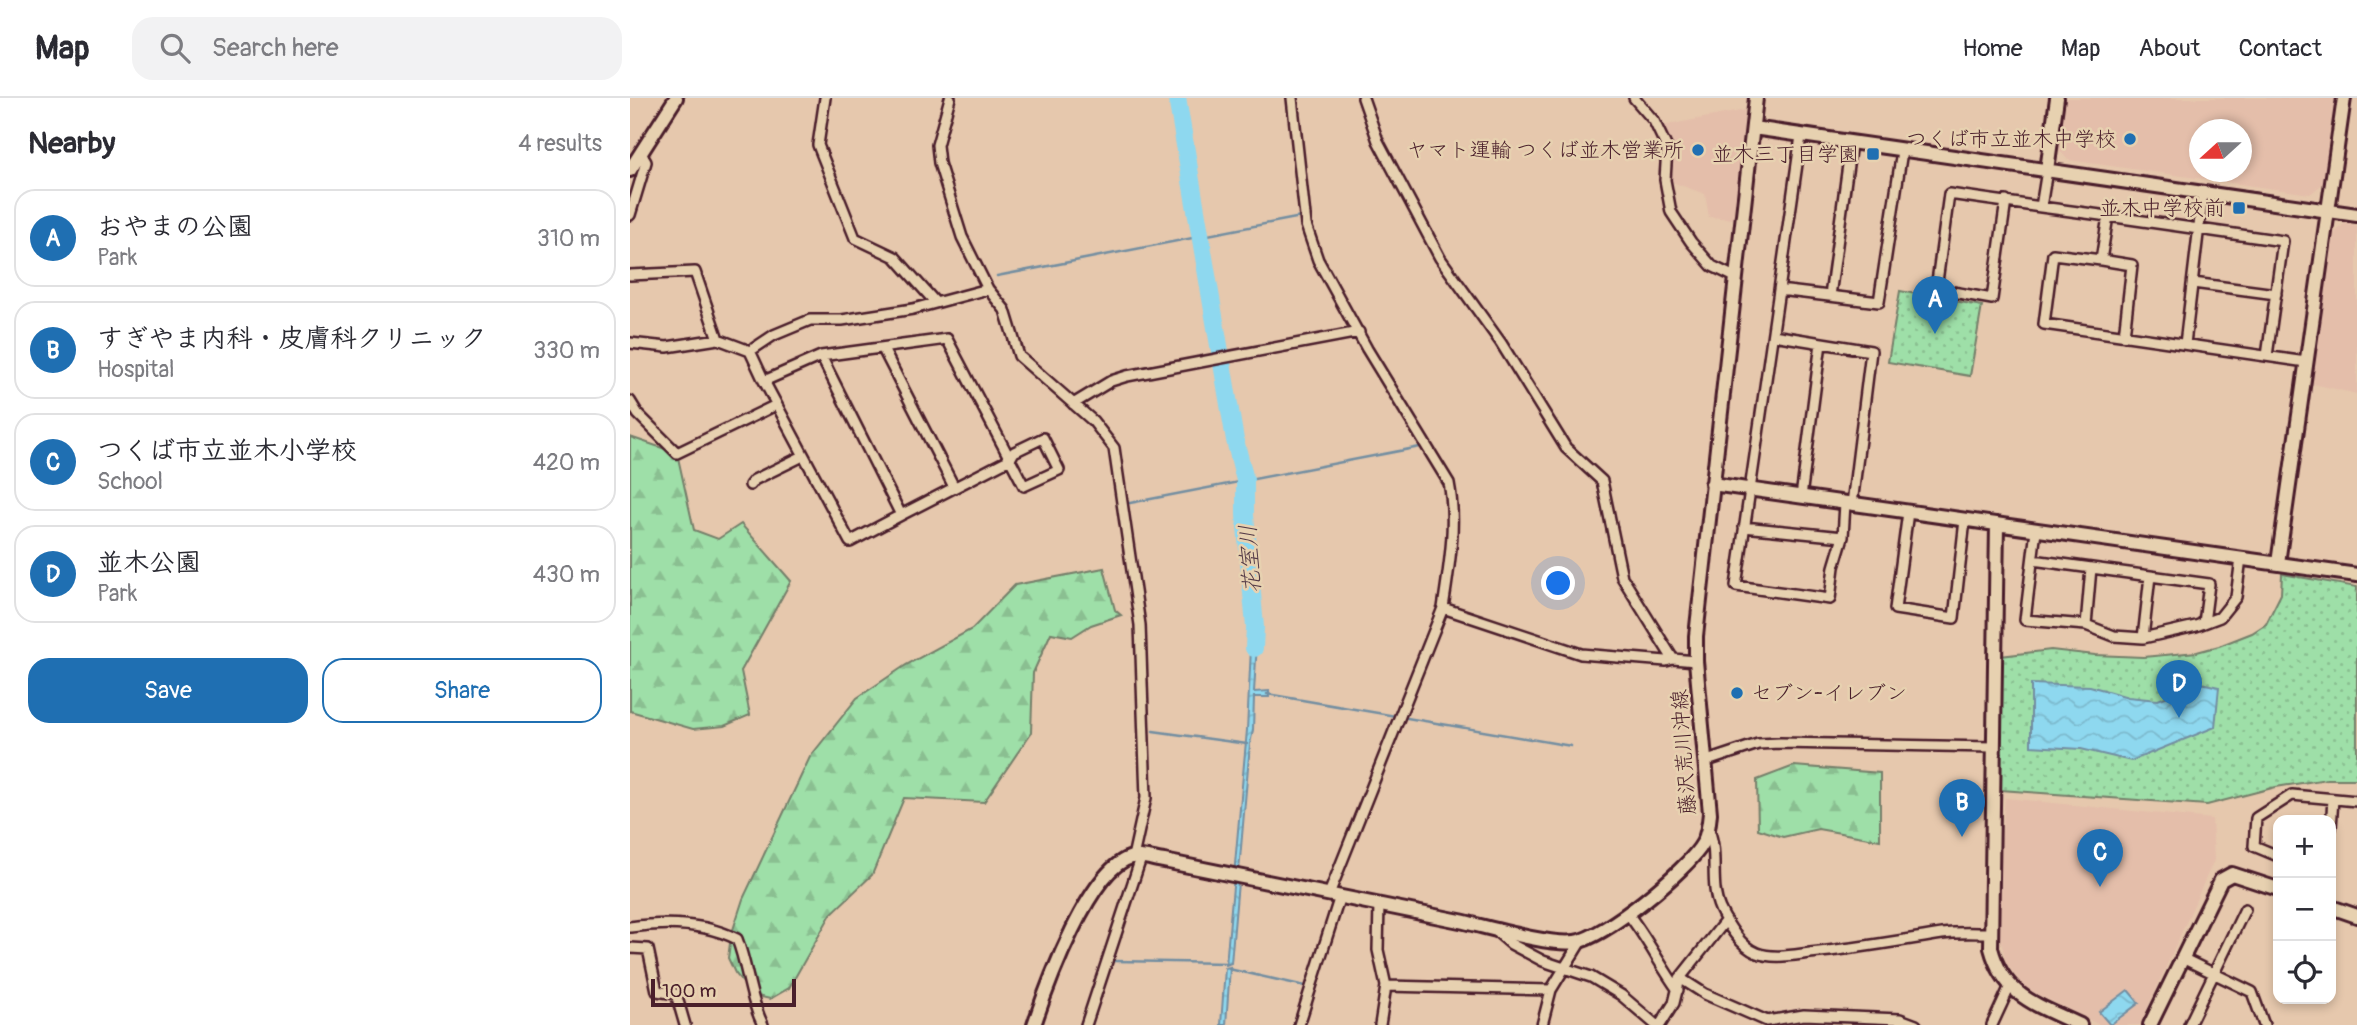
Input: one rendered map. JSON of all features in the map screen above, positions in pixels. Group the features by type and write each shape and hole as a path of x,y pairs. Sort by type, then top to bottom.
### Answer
{"street":[{"path":"630,170 676,98"},
{"path":"825,98 818,145 855,238 895,257 935,302"},
{"path":"950,98 937,145 939,163 962,237 988,289 1006,310 1020,356 1093,421 1114,448 1140,625 1146,798 1137,857 1086,1025"},
{"path":"1292,98 1306,225 1318,260 1449,483 1452,500 1452,532 1443,608 1335,895 1299,1025"},
{"path":"1363,98 1378,141 1440,258 1501,343 1559,439 1602,481 1622,577 1673,659"},
{"path":"1634,98 1654,121 1667,148 1665,180 1671,212 1691,242 1712,266 1735,277"},
{"name":"藤沢荒川沖線","path":"1137,857 1572,943 1603,932 1629,914 1692,858 1709,830 1710,813 1696,636 1756,98"},
{"path":"2041,207 2057,98"},
{"path":"2278,563 2343,98"},
{"path":"1753,128 2357,215"},
{"path":"1773,335 1871,351 1843,537 1834,568 1830,599 1736,586 1801,136"},
{"path":"1830,296 1851,143"},
{"path":"1779,290 1879,302 1902,151"},
{"path":"630,215 646,162 641,153"},
{"path":"2185,344 2203,192"},
{"path":"2006,201 1992,299 1936,289 1949,194 2006,201 2283,242 2267,356"},
{"path":"2101,260 2108,216"},
{"path":"2124,336 2132,265 2053,254 2044,324 2124,336 2185,344 2306,362"},
{"path":"630,275 695,272 718,339"},
{"path":"2193,283 2276,295"},
{"path":"750,351 774,335 810,320 842,320 913,309 988,289"},
{"path":"1073,404 1111,381 1127,376 1359,332"},
{"path":"630,344 667,347 718,339 750,351 764,381 776,405 850,542 1010,459 1014,452 1043,438 1059,470 1024,486 1010,459 947,339 821,356 764,381"},
{"path":"1801,497 1821,343"},
{"path":"883,349 954,488"},
{"path":"821,356 901,515"},
{"path":"630,401 638,414 677,453 776,405"},
{"path":"750,485 754,480 803,456"},
{"path":"1712,485 2357,575"},
{"path":"1908,512 1895,609 1954,618 1965,520"},
{"path":"1997,524 1990,933 1995,961 2010,986 2032,1003 2080,1025"},
{"path":"1744,527 1843,537"},
{"path":"2036,530 2025,620 2086,625 2114,636 2143,638 2220,617 2236,597 2241,558"},
{"path":"2033,560 2209,584 2204,623"},
{"path":"2086,625 2091,568"},
{"path":"2143,638 2150,576"},
{"path":"1443,608 1581,654 1696,661"},
{"path":"1707,761 1758,744 1993,747"},
{"path":"2273,854 2254,846 2256,818 2292,796 2357,801"},
{"path":"2332,815 2333,799"},
{"path":"1709,830 1719,906 1726,920 1751,950 1770,956 1860,948 1945,933 1990,933"},
{"path":"1034,1025 1056,963 1073,928 1111,870 1137,857"},
{"path":"2150,1025 2221,880 2232,874 2273,887"},
{"path":"1379,904 1378,950 1386,986 1380,1025"},
{"path":"2189,1025 2245,909"},
{"path":"2336,909 2357,916"},
{"path":"1629,914 1646,936 1661,966 1678,990"},
{"path":"1493,929 1511,944 1543,961 1591,977 1621,995 1658,1025 1674,1003 1680,978 1726,920"},
{"path":"630,927 674,924 719,930 737,939 745,959 752,998 763,1025"},
{"path":"1542,1025 1550,990 1581,941"},
{"path":"630,948 648,949 657,991 676,994 685,1025"},
{"path":"2182,958 2252,992 2264,1025"},
{"path":"1680,978 1705,994 1767,1021 1804,1015 1900,1019 1916,1025"},
{"path":"1386,986 1550,990"},
{"path":"1992,1025 2010,986"}],"shaded area":[{"name":"つくば市立並木中学校","path":"2065,98 2335,98 2324,183 2310,194 2225,182 2252,182 2252,119 2189,119 2189,177 2068,160 2058,149"},
{"path":"1745,110 1735,219 1709,217 1705,194 1669,181 1670,148 1662,126"},
{"path":"2345,223 2357,226 2357,394 2309,383 2330,237"},
{"path":"2005,798 2212,819 2214,860 2140,1025 2100,1025 2021,984 2006,962 1995,915"}],"green space":[{"path":"1900,291 1982,306 1970,376 1888,362"},
{"path":"630,437 677,453 694,530 718,539 741,524 791,581 741,671 750,715 724,726 693,729 630,711"},
{"path":"1104,568 1115,610 1121,615 1091,625 1072,637 1051,633 1033,673 1031,733 984,802 904,798 872,875 831,914 789,988 770,999 753,995 735,973 728,958 731,936 743,899 810,757 857,698 906,665 972,629 1015,585"},
{"path":"2282,574 2357,587 2357,779 2327,779 2276,787 2207,805 2001,790 2001,656 2051,650 2143,657 2197,652 2219,646 2252,633 2266,624 2281,594"},
{"path":"1794,766 1880,773 1880,840 1818,829 1783,837 1758,829 1757,780"}],"water":[{"path":"1252,627 1258,627 1254,692 1269,691 1269,697 1254,697 1231,963 1226,965 1247,730"},
{"path":"2201,683 2219,687 2215,727 2131,761 2081,749 2031,746 2031,684 2090,686 2128,697 2158,700"},
{"path":"1230,967 1226,1025 1221,1025 1225,968"},
{"path":"2128,990 2139,1003 2110,1025 2099,1012"}],"waterway":[{"name":"花室川","path":"1177,98 1235,440 1245,480 1245,515 1255,627 1254,648"},
{"path":"997,276 1301,217"},
{"path":"1130,503 1420,447"},
{"path":"1267,694 1571,746"},
{"path":"1153,731 1247,744"},
{"path":"1115,961 1227,963"},
{"path":"1229,969 1305,986"}],"place":[{"name":"つくば市立並木中学校","path":"2130,139"},
{"name":"ヤマト運輸 つくば並木営業所","path":"1698,150"},
{"name":"並木三丁目学園","path":"1873,154"},
{"name":"並木中学校前","path":"2239,208"},
{"name":"おやまの公園","path":"1935,334"},
{"name":"セブン-イレブン","path":"1737,693"},
{"name":"並木公園","path":"2179,718"},
{"name":"すぎやま内科・皮膚科クリニック","path":"1962,837"},
{"name":"つくば市立並木小学校","path":"2100,887"}]}
